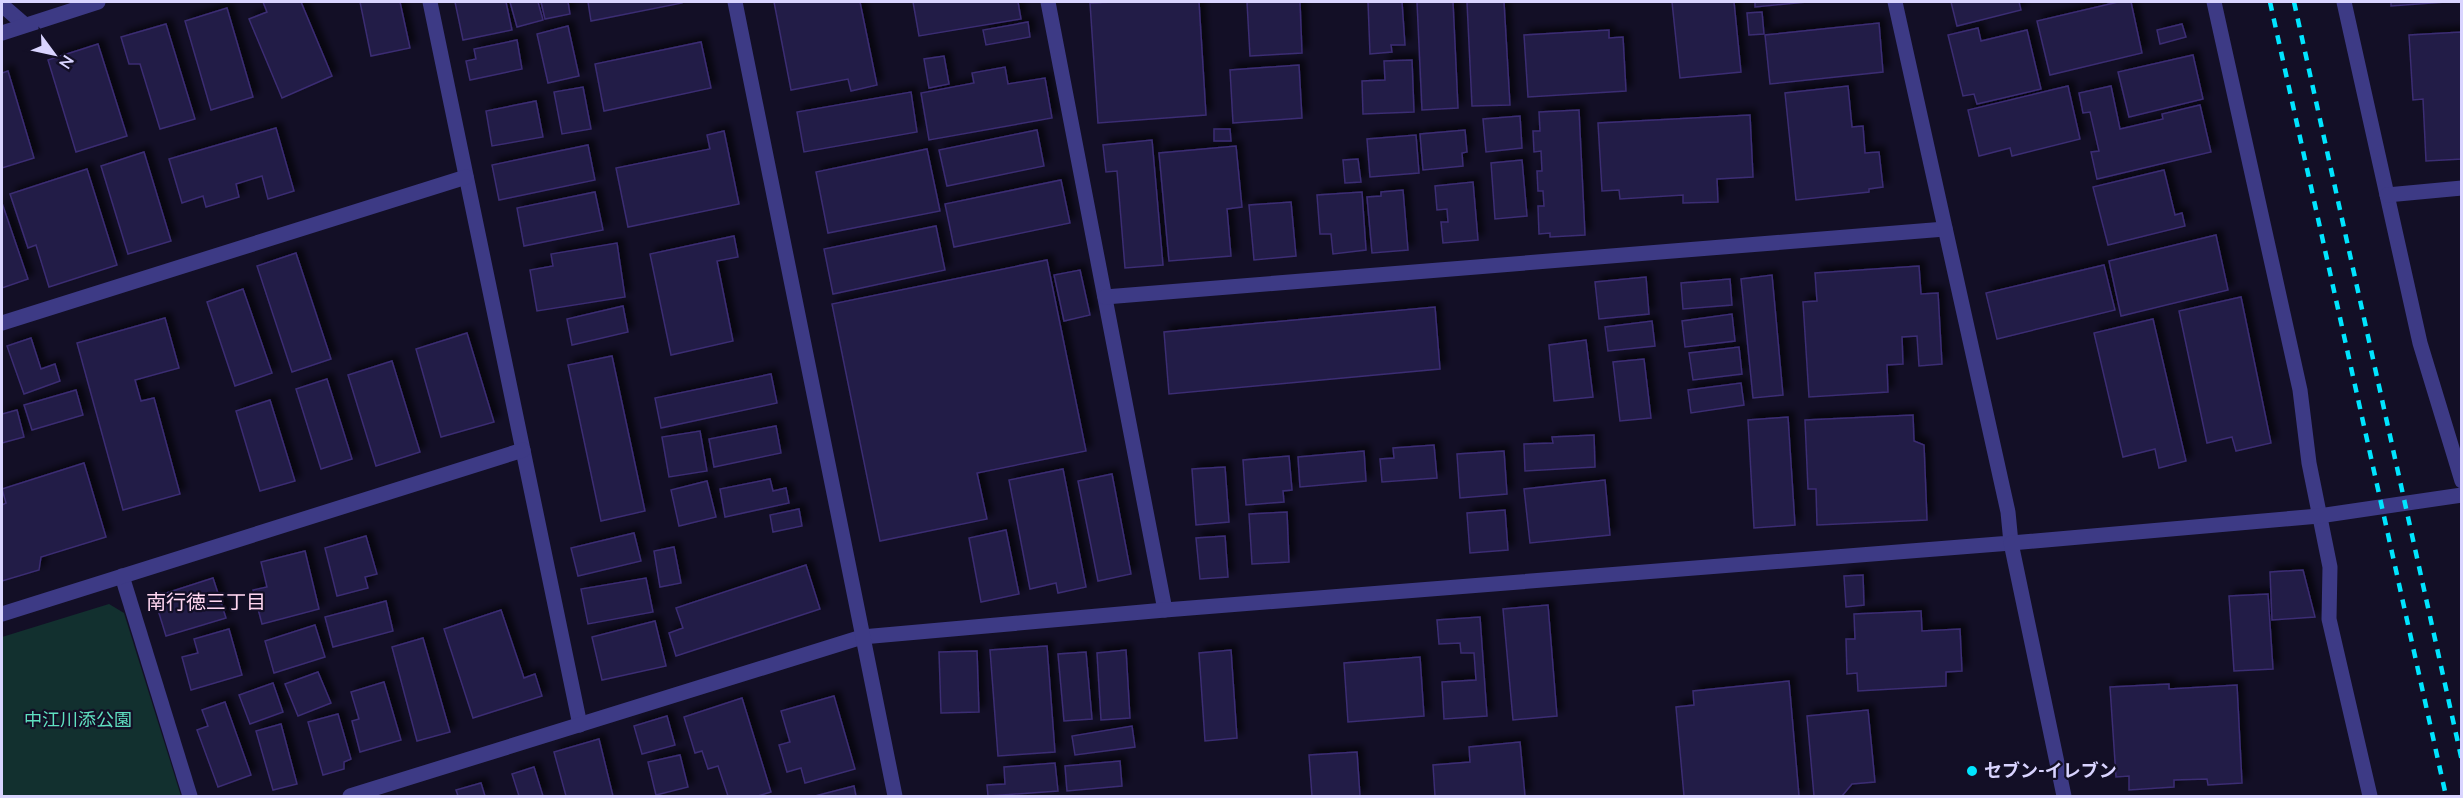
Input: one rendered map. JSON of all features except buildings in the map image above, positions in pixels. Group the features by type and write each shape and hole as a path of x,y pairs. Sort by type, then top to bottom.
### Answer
{"street":[{"path":"2,33 98,2"},
{"path":"430,2 580,725"},
{"path":"735,2 895,796"},
{"path":"1048,2 1165,610"},
{"path":"1895,2 2008,512 2011,543 2064,796"},
{"path":"2214,2 2300,390 2308,463 2330,567 2329,619 2370,796"},
{"path":"2344,2 2420,343 2462,481"},
{"path":"2,5 25,25"},
{"path":"2,323 466,177"},
{"path":"2387,195 2462,188"},
{"path":"1105,297 1945,229"},
{"path":"2,614 523,450"},
{"path":"350,796 862,637 1165,610 2011,543 2319,516 2462,495"},
{"path":"122,576 190,796"}],"green space":[{"name":"中江川添公園","path":"109,604 124,613 181,796 2,796 2,637"}],"railway":[{"path":"2270,2 2446,796"},
{"path":"2294,2 2462,761"}],"place":[{"name":"セブン-イレブン","path":"1972,771"}],"district":[{"name":"南行徳三丁目","path":"206,602"}]}
